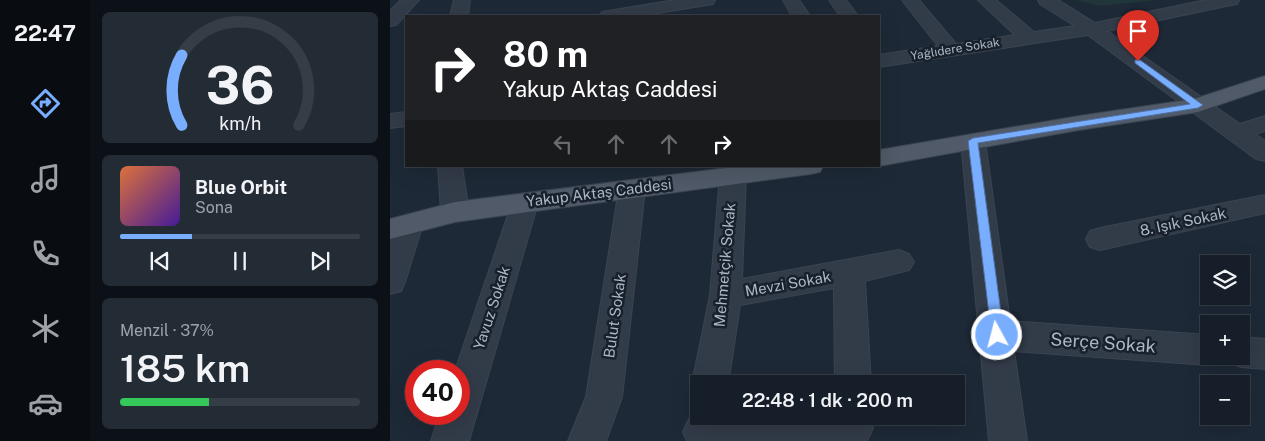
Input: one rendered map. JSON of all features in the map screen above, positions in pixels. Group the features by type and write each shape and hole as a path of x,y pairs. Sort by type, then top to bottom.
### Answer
{"main road":[{"path":"880,155 1198,105 1265,82"},
{"name":"Yakup Aktaş Caddesi","path":"400,227 455,212 733,176 767,169 796,167"}],"street":[{"path":"390,22 411,0"},
{"path":"458,15 462,0"},
{"path":"622,15 650,13 707,0"},
{"path":"791,0 800,15"},
{"path":"837,0 848,15"},
{"path":"910,0 952,50"},
{"name":"Yağlıdere Sokak","path":"986,0 1030,38"},
{"path":"1046,0 1092,29 1265,153"},
{"name":"Yağlıdere Sokak","path":"880,60 1092,29 1230,0"},
{"path":"390,121 405,119"},
{"path":"1236,133 1265,123"},
{"path":"973,141 1008,441"},
{"path":"450,167 455,212"},
{"name":"Mehmetçik Sokak","path":"712,375 726,295 733,176"},
{"name":"Bulut Sokak","path":"588,441 604,397 632,189"},
{"name":"Yavuz Sokak","path":"453,430 525,202"},
{"name":"8. Işık Sokak","path":"1100,239 1265,204"},
{"path":"390,282 400,227"},
{"name":"Mevzi Sokak","path":"726,295 899,262"},
{"name":"Mevzi Sokak","path":"849,273 853,375"},
{"name":"Serçe Sokak","path":"997,335 1200,349"},
{"path":"1250,353 1265,354"},
{"path":"702,430 854,429"}],"green space":[{"path":"1075,0 1157,0 1101,6"}],"route":[{"path":"997,335 973,141 1198,105 1138,61"}]}
